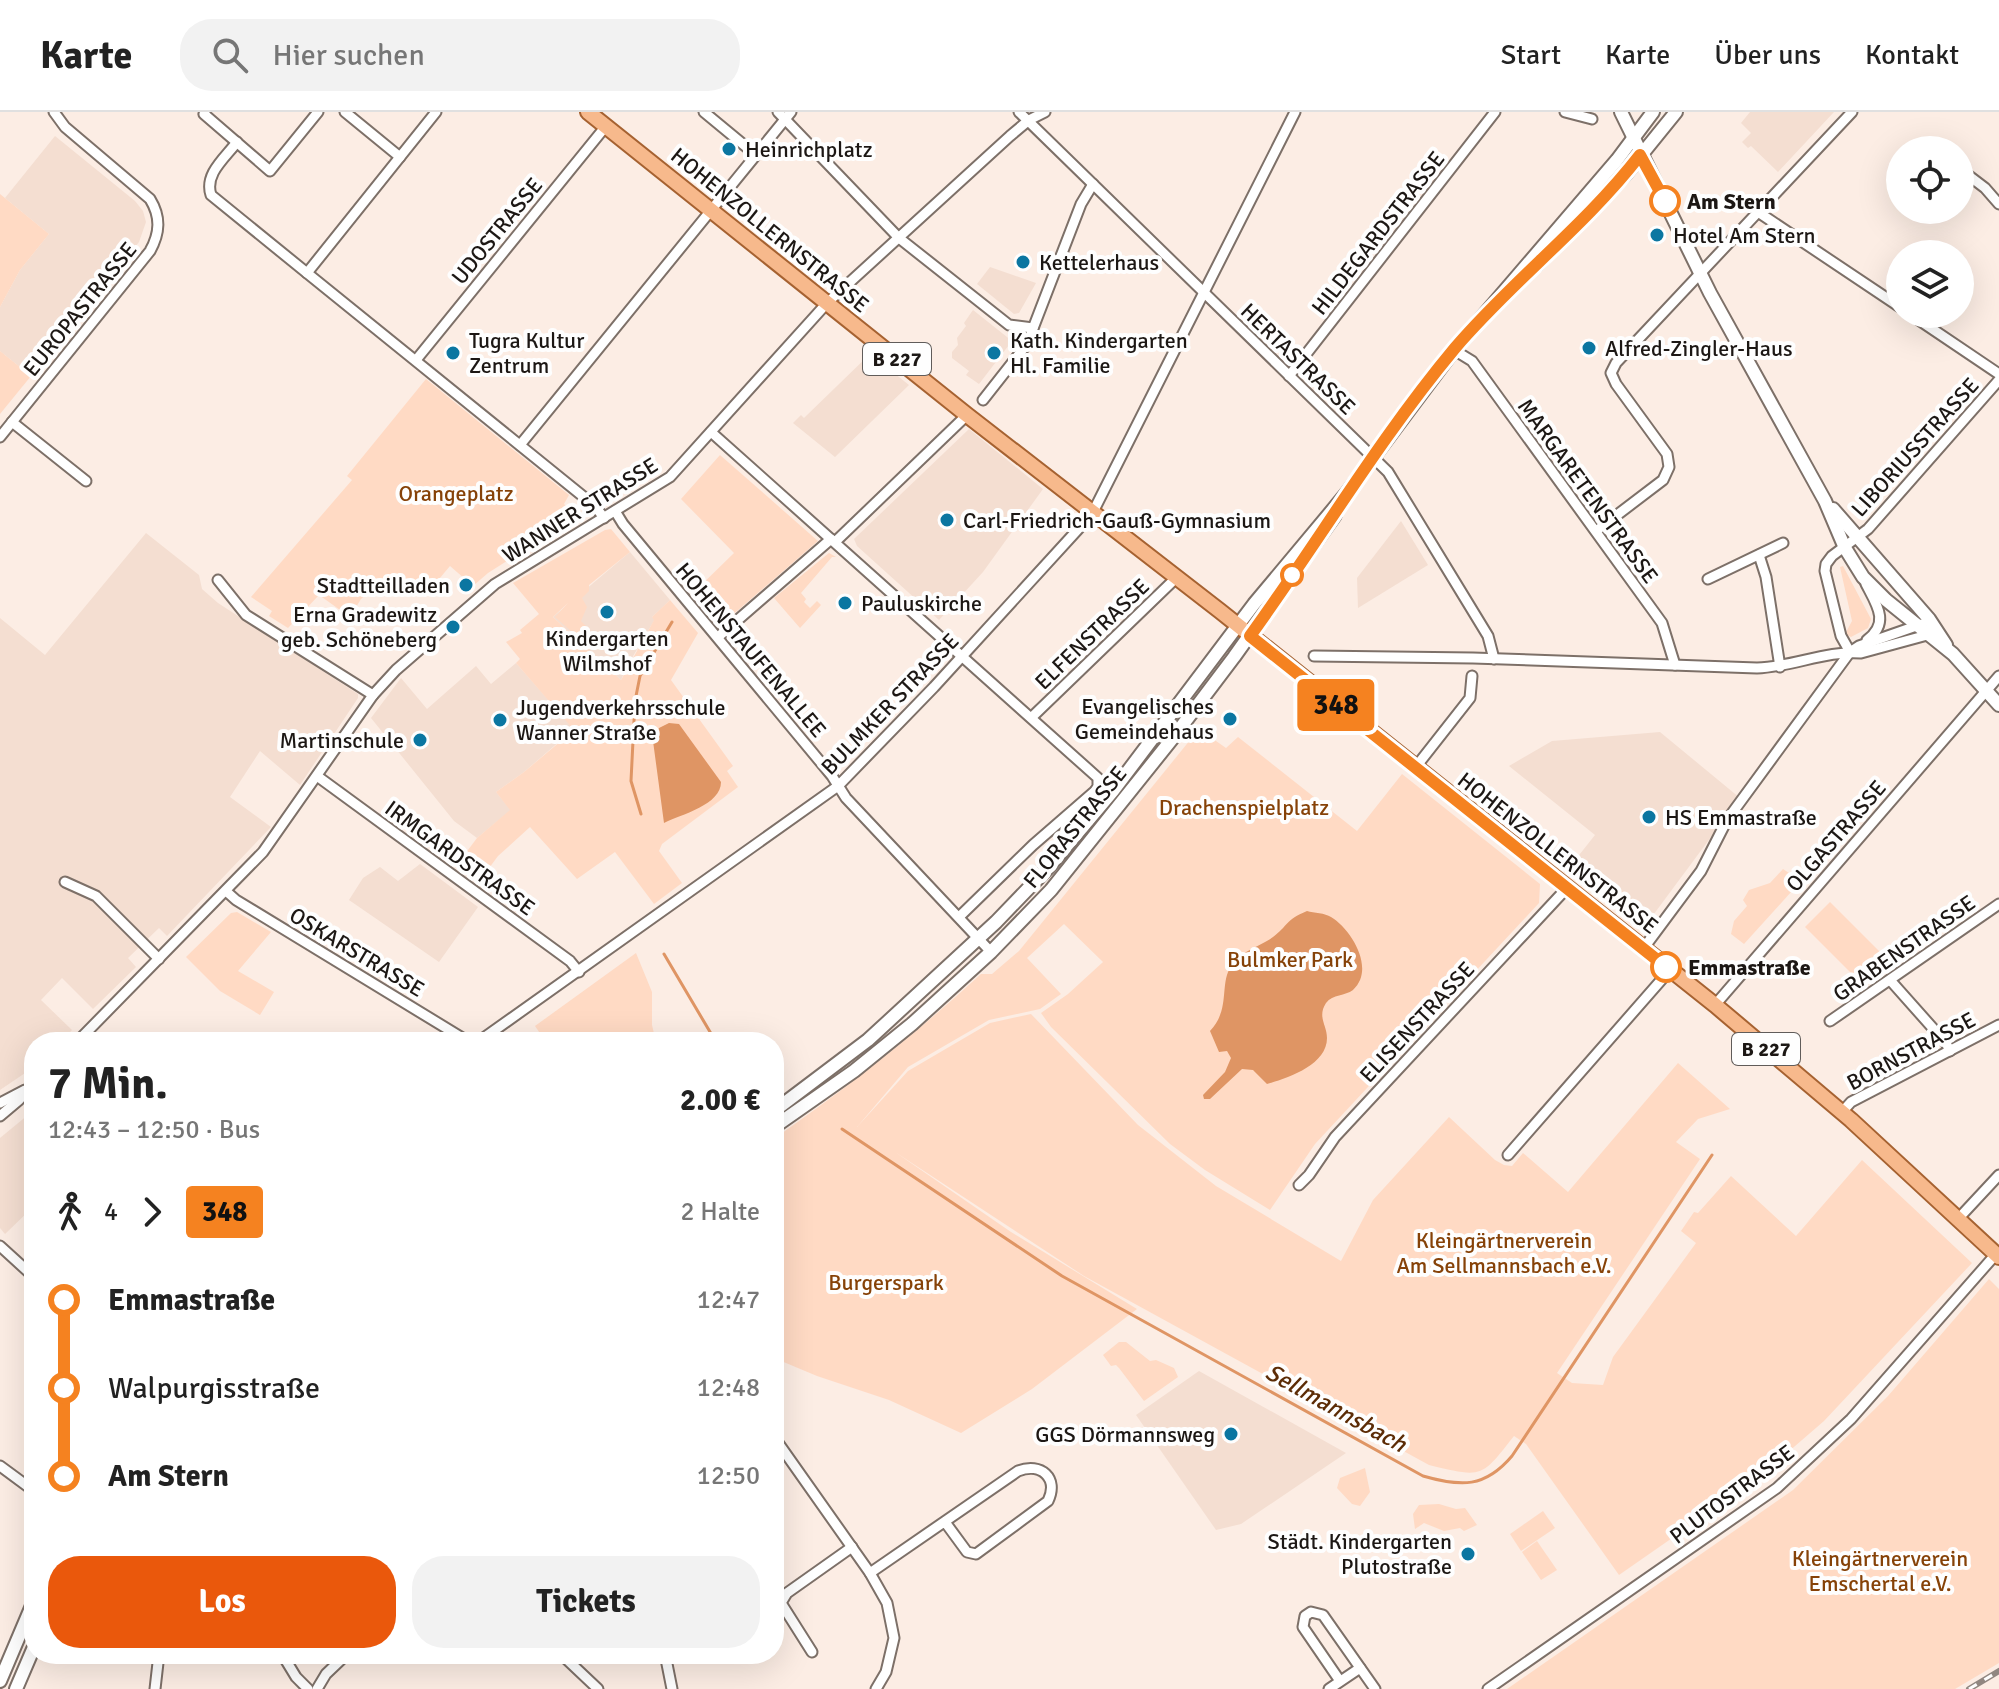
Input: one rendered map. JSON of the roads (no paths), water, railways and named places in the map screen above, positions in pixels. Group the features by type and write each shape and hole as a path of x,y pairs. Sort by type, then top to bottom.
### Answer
{"main road":[{"name":"HOHENZOLLERNSTRASSE","path":"588,112 1715,1005 1842,1112 1998,1256"},
{"path":"1621,112 1710,293 1825,501 1845,548 1863,577 1928,628"},
{"name":"FLORASTRASSE","path":"784,1103 868,1040 979,938 1048,868 1334,517 1373,456 1454,350 1617,160 1653,112"},
{"name":"FLORASTRASSE","path":"1510,287 1550,253 1625,175 1676,112"},
{"path":"1825,501 1928,628 1999,705"},
{"name":"FLORASTRASSE","path":"784,1120 881,1049 991,952 1081,854 1244,631"},
{"path":"0,1681 24,1625"},
{"path":"16,1689 27,1664"}],"street":[{"name":"EUROPASTRASSE","path":"0,437 150,251 159,230 155,207 150,199 65,127 54,112"},
{"path":"205,112 270,171 318,112"},
{"path":"345,112 400,157"},
{"path":"307,273 436,112"},
{"path":"704,112 756,155"},
{"name":"HERTASTRASSE","path":"1019,112 1388,472 1488,636 1494,659"},
{"name":"WANNER STRASSE","path":"87,1032 227,892 269,845 373,695 396,670 473,601 519,568 664,482 827,303 1029,120 1045,112"},
{"name":"BULMKER STRASSE","path":"492,1032 838,786 963,656 1092,514 1295,112"},
{"name":"HILDEGARDSTRASSE","path":"1289,376 1495,112"},
{"path":"1565,112 1592,119"},
{"path":"1596,531 1663,480 1669,467 1667,454 1611,373 1616,363 1852,112"},
{"path":"520,445 712,211 785,114 899,238 1009,325 1033,328"},
{"name":"UDOSTRASSE","path":"416,360 606,126"},
{"path":"237,142 211,176 211,195 595,506 604,518"},
{"path":"1974,180 1999,204"},
{"path":"983,400 1027,344 1081,204 1093,184"},
{"path":"1758,212 1886,298"},
{"path":"1930,328 1999,377"},
{"name":"MARGARETENSTRASSE","path":"1454,350 1472,361 1662,623 1675,665"},
{"name":"LIBORIUSSTRASSE","path":"1858,538 1999,377"},
{"path":"718,637 833,541 967,415"},
{"path":"12,422 86,481"},
{"path":"711,432 1032,717"},
{"name":"HOHENSTAUFENALLEE","path":"615,511 846,798 991,952"},
{"path":"1850,652 1841,636 1825,571 1832,556 1858,538"},
{"path":"1708,579 1783,543"},
{"path":"1759,555 1766,577 1780,667"},
{"path":"1643,949 1701,871 1727,820 1850,652 1878,631 1880,623 1873,597 1863,577"},
{"name":"ELFENSTRASSE","path":"1032,717 1176,578"},
{"path":"218,580 246,615 373,695"},
{"path":"1314,656 1780,667 1850,652 1861,653 1928,628"},
{"path":"1859,646 1928,628"},
{"path":"1415,768 1470,698 1472,676"},
{"name":"OLGASTRASSE","path":"1715,1005 1999,676"},
{"name":"FLORASTRASSE","path":"959,917 1033,845 1094,792 1099,783 1094,773 1032,717"},
{"name":"IRMGARDSTRASSE","path":"317,776 570,961 579,972"},
{"path":"65,882 96,896 159,959"},
{"name":"ELISENSTRASSE","path":"1299,1185 1335,1137 1566,889"},
{"name":"OSKARSTRASSE","path":"227,892 453,1032"},
{"name":"GRABENSTRASSE","path":"1830,1021 1999,904"},
{"path":"1508,1155 1670,970"},
{"path":"1890,980 1950,1051"},
{"name":"BORNSTRASSE","path":"1842,1112 1851,1102 1999,1025"},
{"path":"0,1103 24,1091"},
{"path":"0,1116 24,1092"},
{"path":"1958,1219 1999,1175"},
{"path":"0,1246 24,1268"},
{"name":"PLUTOSTRASSE","path":"1488,1689 1777,1488 1851,1419 1998,1256"},
{"path":"784,1453 870,1573 887,1603 894,1638 886,1672 876,1689"},
{"path":"0,1466 24,1484"},
{"path":"870,1573 945,1522 1028,1467 1037,1468 1051,1481 1052,1492 1048,1501 976,1554 967,1552 945,1522"},
{"path":"784,1598 852,1547"},
{"path":"784,1607 812,1652"},
{"path":"1340,1681 1303,1627 1305,1616 1311,1612 1323,1615 1375,1689"},
{"path":"155,1689 158,1664"},
{"path":"288,1664 308,1689"},
{"path":"317,1689 336,1664"},
{"path":"572,1664 598,1689"},
{"path":"667,1664 672,1689"},
{"path":"1329,1689 1360,1668"}],"waterway":[{"name":"Sellmannsbach","path":"641,814 631,781 635,701 640,676 672,622"},
{"name":"Sellmannsbach","path":"664,954 710,1032"},
{"name":"Sellmannsbach","path":"842,1129 1062,1276 1423,1476 1461,1483 1492,1474 1512,1456 1712,1155"}],"railway":[{"path":"1969,1689 1999,1671"}],"place":[{"name":"Heinrichplatz","path":"729,149"},
{"name":"Am Stern","path":"1665,201"},
{"name":"Hotel Am Stern","path":"1657,235"},
{"name":"Kettelerhaus","path":"1023,262"},
{"name":"Alfred-Zingler-Haus","path":"1589,348"},
{"name":"Tugra Kultur Zentrum","path":"453,353"},
{"name":"Kath. Kindergarten Hl. Familie","path":"994,353"},
{"name":"Carl-Friedrich-Gauß-Gymnasium","path":"947,520"},
{"name":"Stadtteilladen","path":"466,585"},
{"name":"Pauluskirche","path":"845,603"},
{"name":"Kindergarten Wilmshof","path":"607,612"},
{"name":"Erna Gradewitz geb. Schöneberg","path":"453,627"},
{"name":"Evangelisches Gemeindehaus","path":"1230,719"},
{"name":"Jugendverkehrsschule Wanner Straße","path":"500,720"},
{"name":"Martinschule","path":"420,740"},
{"name":"HS Emmastraße","path":"1649,817"},
{"name":"Emmastraße","path":"1666,967"},
{"name":"GGS Dörmannsweg","path":"1231,1434"},
{"name":"Städt. Kindergarten Plutostraße","path":"1468,1554"}],"park label":[{"name":"Orangeplatz","path":"456,493"},
{"name":"Drachenspielplatz","path":"1244,807"},
{"name":"Bulmker Park","path":"1290,959"},
{"name":"Kleingärtnerverein Am Sellmannsbach e.V.","path":"1504,1252"},
{"name":"Burgerspark","path":"886,1282"},
{"name":"Kleingärtnerverein Emschertal e.V.","path":"1880,1570"}]}
